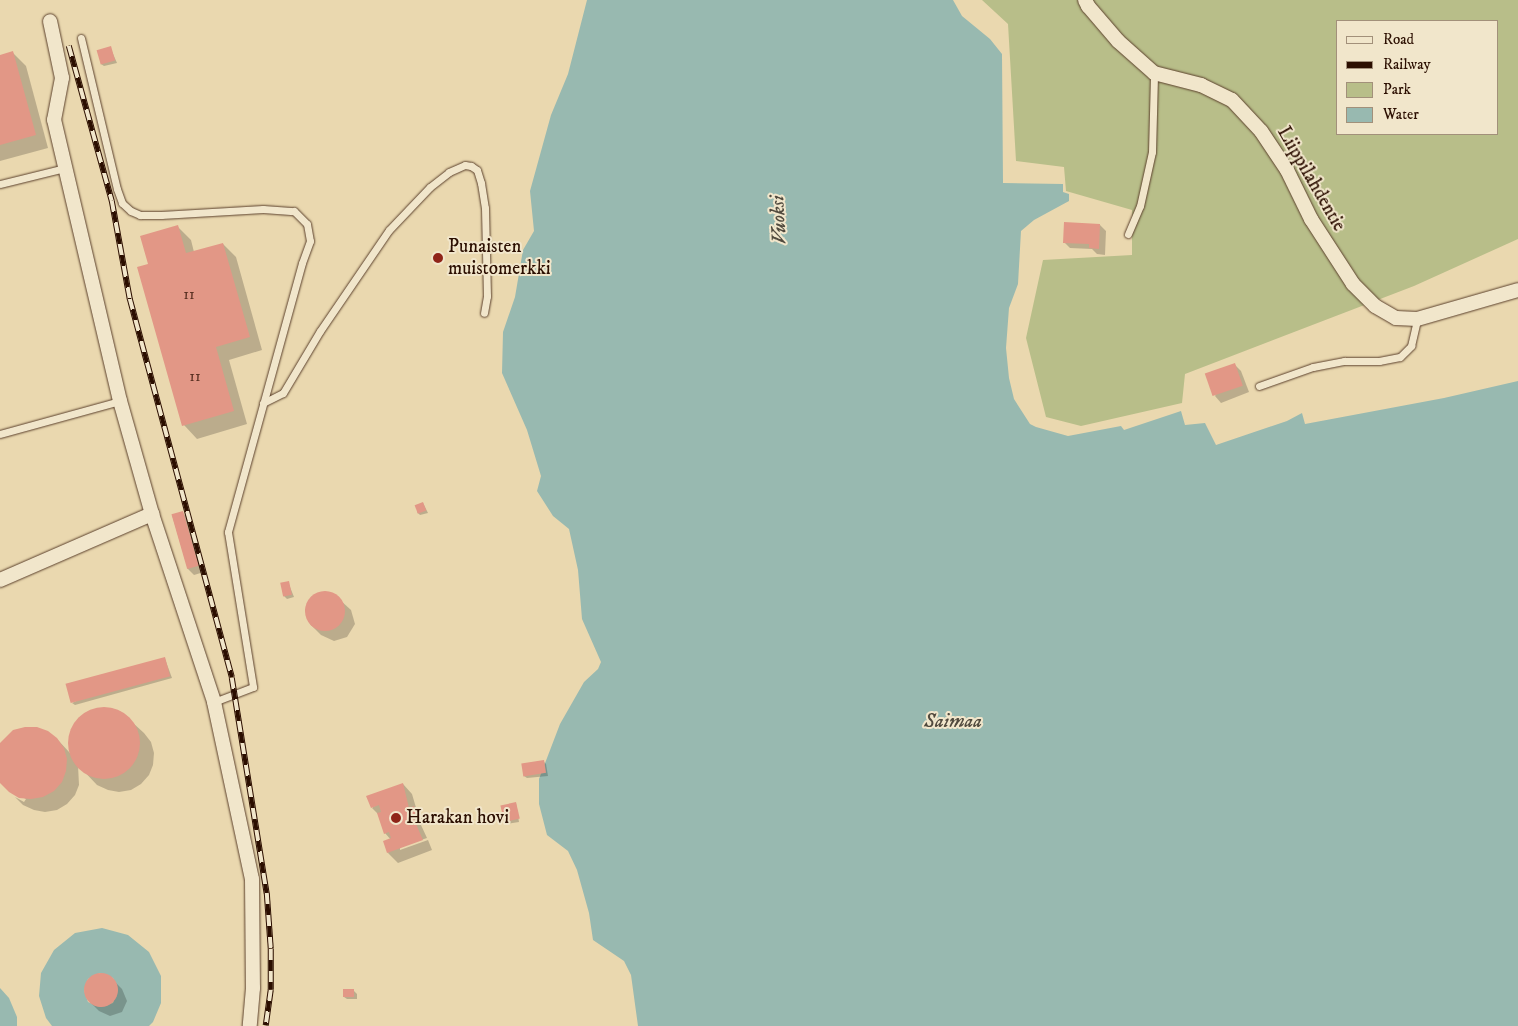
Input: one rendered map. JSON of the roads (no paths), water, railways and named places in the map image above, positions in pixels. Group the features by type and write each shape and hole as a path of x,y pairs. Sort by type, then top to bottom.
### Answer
{"street":[{"name":"Liippilahdentie","path":"1085,0 1118,41 1154,73 1201,85 1232,100 1261,131 1287,170 1311,219 1353,284 1375,306 1396,318 1417,319 1518,290"},
{"path":"50,21 62,78 54,120 65,168 120,401 152,514 214,702 252,879 253,988 250,1026"},
{"path":"0,580 152,514"}],"lane":[{"path":"81,38 117,189 122,203 126,207 140,215 263,209 294,211 307,224 310,241 302,263 228,532 253,687 214,702"},
{"path":"1128,234 1140,206 1152,152 1154,73"},
{"path":"263,403 283,393 341,298 389,230 430,187 449,172 465,165 471,166 476,170 481,182 485,208 487,296 484,313"},
{"path":"0,184 65,168"},
{"path":"1260,386 1313,367 1344,361 1379,361 1400,357 1411,346 1417,319"},
{"path":"0,434 120,401"}],"water":[{"name":"Saimaa","path":"587,0 953,0 962,16 990,39 1002,54 1003,183 1063,184 1063,192 1069,194 1069,201 1034,220 1021,231 1018,284 1009,308 1006,348 1009,378 1014,399 1030,424 1036,427 1068,436 1121,426 1124,430 1181,411 1185,425 1205,423 1216,445 1287,421 1302,413 1305,424 1444,398 1518,381 1518,1026 638,1026 631,975 624,961 593,940 589,913 577,870 568,851 547,835 539,804 539,779 560,724 584,682 598,669 601,662 582,619 578,570 569,529 553,516 537,491 541,476 527,430 502,373 503,332 515,297 523,250 534,231 530,191 551,115 568,74"},
{"path":"102,928 128,935 149,952 161,976 161,1003 153,1022 149,1026 52,1026 46,1018 39,996 41,973 54,950 75,933","holes":["100,973 113,978 118,990 113,1003 100,1007 88,1002 84,990 88,979"]},
{"path":"0,988 9,998 17,1017 17,1026 0,1026"}],"railway":[{"path":"69,46 112,201 130,299 232,678 267,893 271,949 271,990 266,1026"}],"place":[{"name":"Punaisten muistomerkki","path":"438,258"},
{"name":"Harakan hovi","path":"396,818"}],"water label":[{"name":"Vuoksi","path":"779,220"}]}
